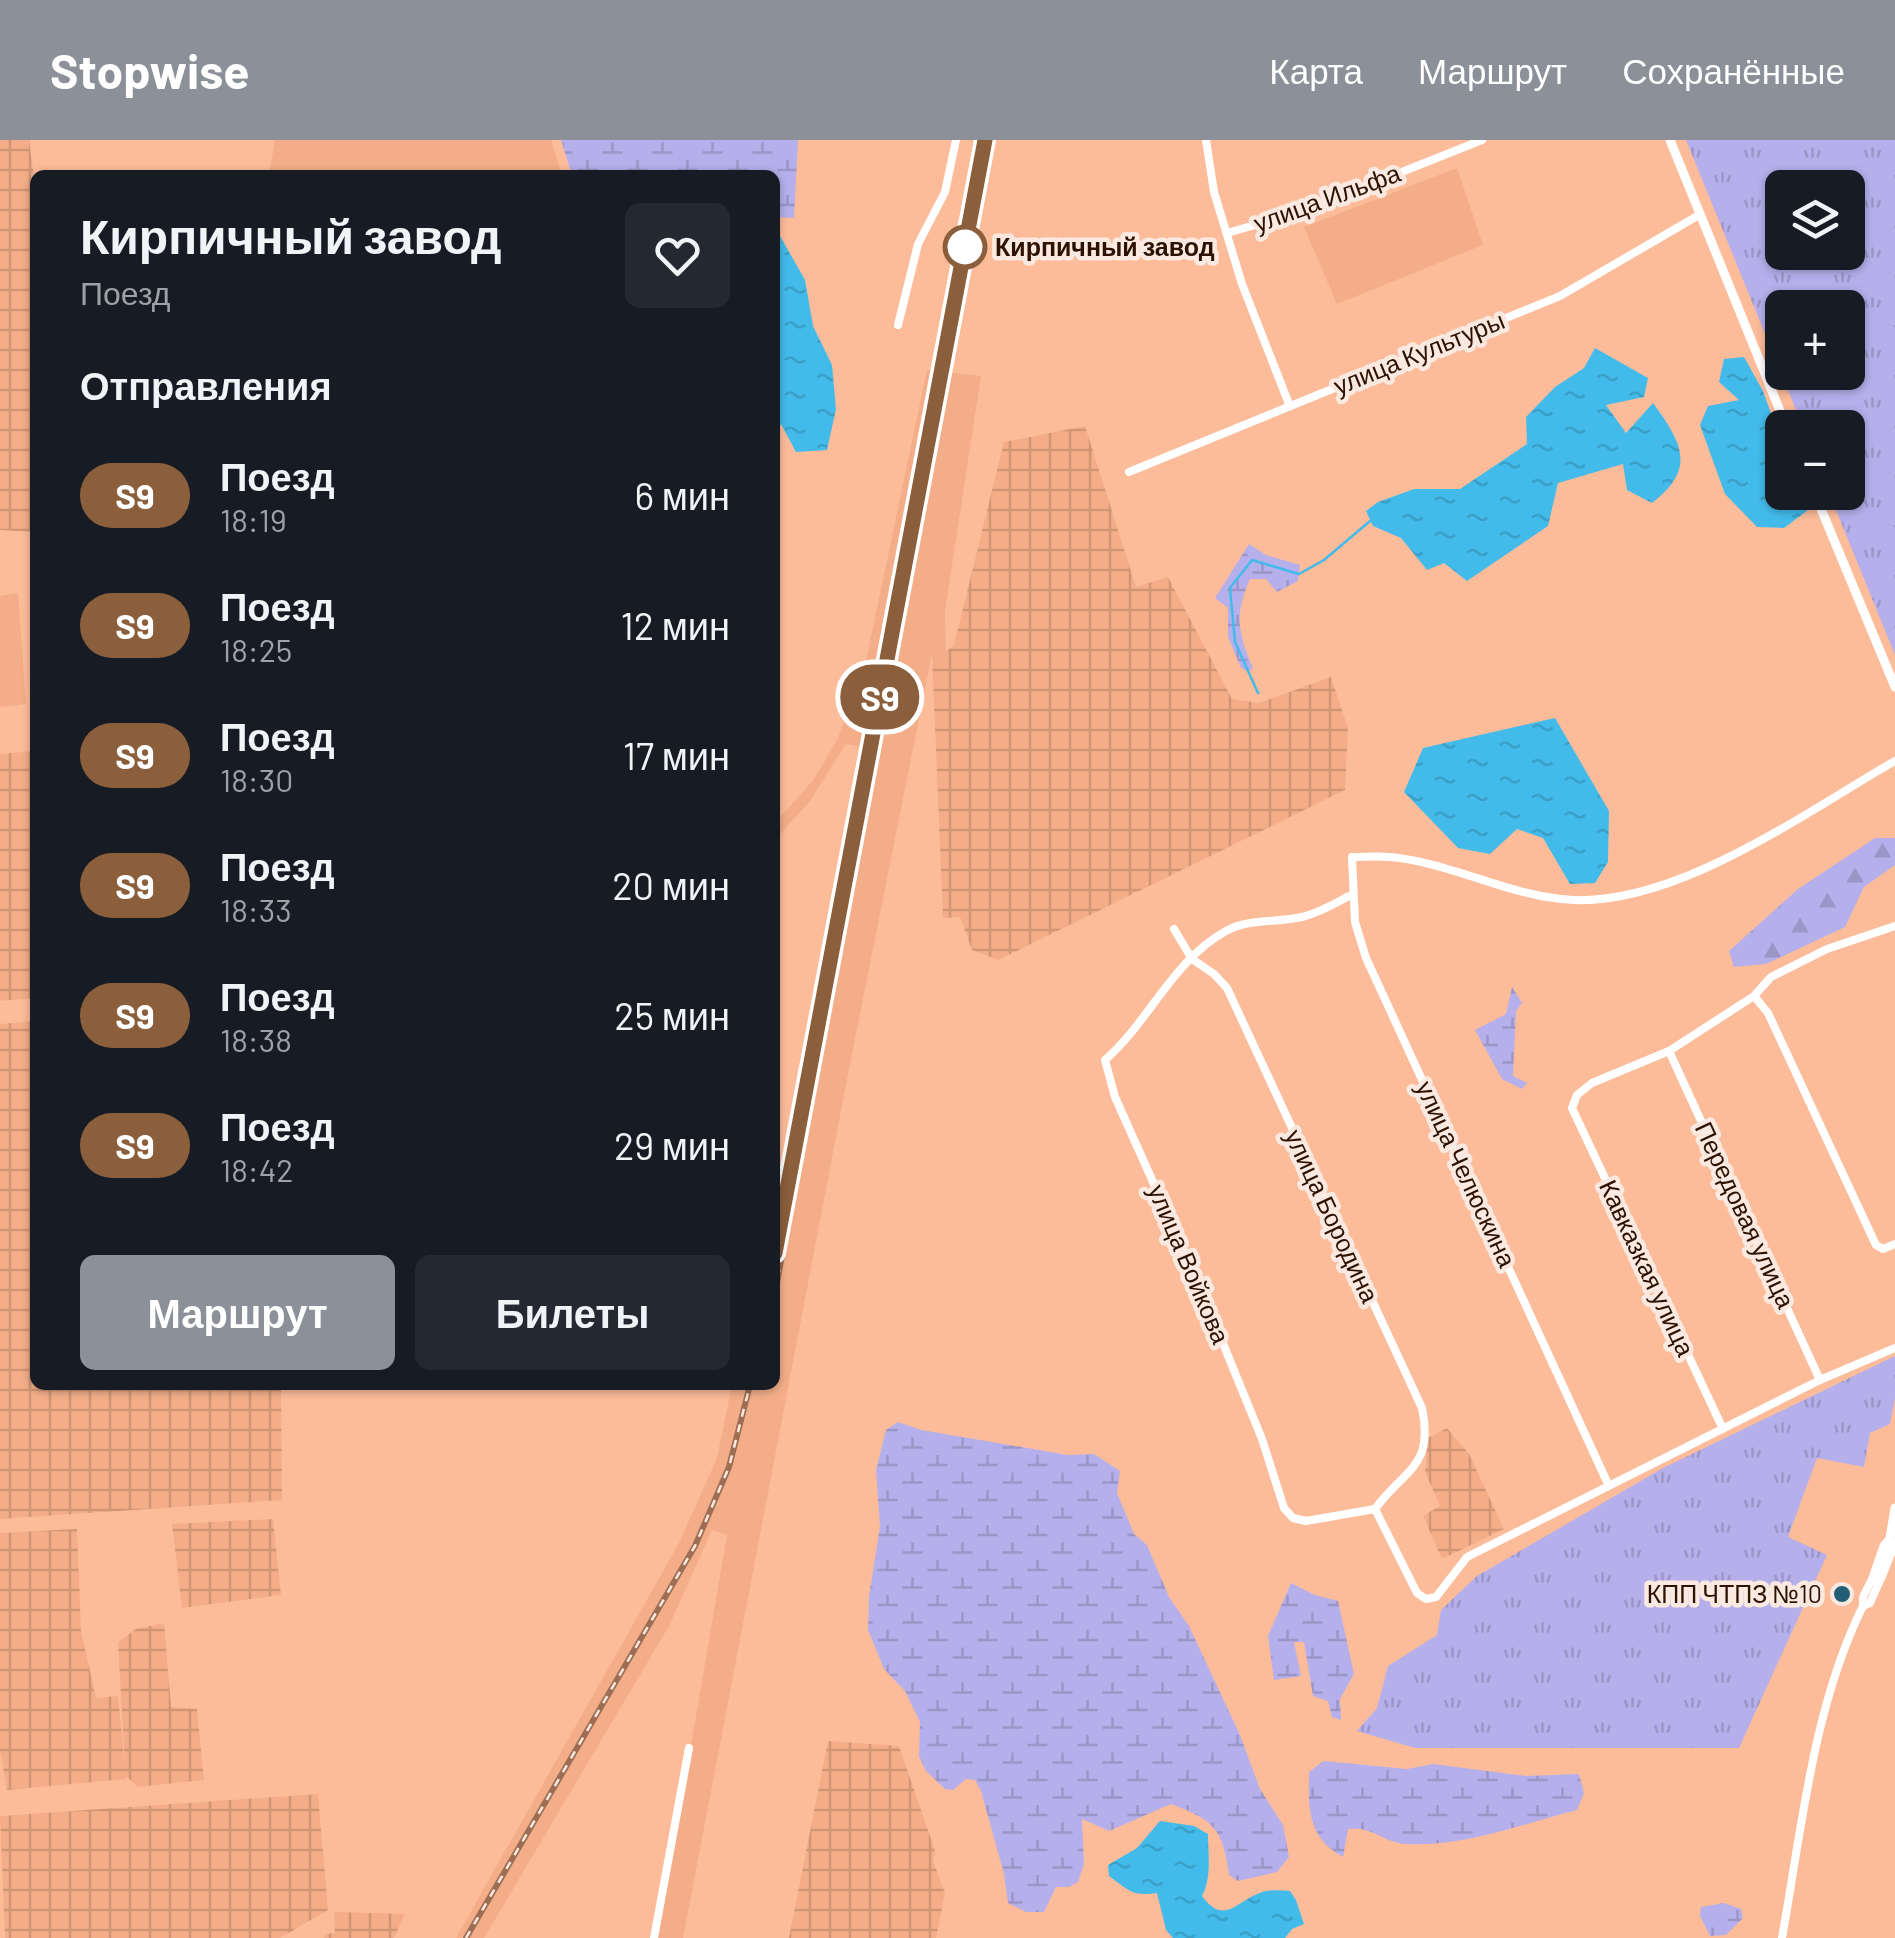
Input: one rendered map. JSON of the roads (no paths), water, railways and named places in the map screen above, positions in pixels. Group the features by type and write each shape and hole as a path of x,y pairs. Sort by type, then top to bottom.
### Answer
{"street":[{"path":"898,325 918,244 945,192 956,140"},
{"path":"1206,140 1214,192 1242,284 1289,404"},
{"name":"улица Ильфа","path":"1227,233 1304,211 1482,140"},
{"path":"1670,140 1780,410"},
{"name":"улица Культуры","path":"1129,472 1560,296 1699,216"},
{"path":"1821,510 1895,687"},
{"name":"улица Челюскина","path":"1608,1484 1366,958 1355,922 1352,857 1393,857 1558,899 1597,902 1638,894 1704,868 1895,761"},
{"path":"1192,959 1207,943 1236,925 1300,918 1352,895"},
{"path":"1669,1051 1754,996 1772,976 1867,933 1895,926"},
{"name":"улица Бородина","path":"1174,929 1192,959 1227,988 1422,1408 1426,1431 1423,1452 1408,1476 1375,1509"},
{"name":"улица Войкова","path":"1192,959 1105,1060 1115,1096 1262,1438 1284,1508 1293,1518 1306,1521 1375,1509"},
{"path":"1754,996 1768,1014 1876,1245 1883,1249 1895,1244"},
{"name":"Кавказкая улица","path":"1669,1051 1592,1083 1577,1095 1572,1108 1722,1429"},
{"name":"Передовая улица","path":"1669,1051 1820,1380"},
{"path":"1375,1509 1417,1593 1426,1599 1436,1596 1467,1557 1820,1380 1895,1348"},
{"path":"1782,1938 1811,1774 1841,1650 1863,1606 1870,1604 1877,1577 1893,1546 1890,1539 1895,1508"},
{"path":"654,1938 689,1748"}],"water":[{"path":"780,236 805,280 813,326 832,365 836,409 827,450 796,452 781,424"},
{"path":"1595,348 1648,378 1644,397 1606,405 1626,433 1653,403 1677,443 1680,467 1666,490 1652,503 1627,490 1623,464 1558,483 1548,526 1467,581 1444,563 1427,570 1401,538 1373,526 1366,511 1378,502 1414,489 1460,489 1527,444 1526,417 1555,387 1584,368"},
{"path":"1744,357 1770,410 1765,410 1765,510 1807,511 1784,528 1757,527 1725,494 1700,425 1708,406 1739,400 1719,382 1724,359"},
{"path":"1555,718 1609,811 1608,862 1595,883 1570,884 1543,838 1517,829 1490,854 1458,848 1404,792 1423,748"},
{"path":"1160,1821 1194,1826 1208,1834 1208,1874 1202,1896 1210,1905 1230,1909 1261,1892 1290,1891 1304,1924 1292,1929 1285,1938 1173,1938 1166,1930 1157,1893 1131,1891 1109,1876 1108,1865 1137,1848"}],"waterway":[{"path":"1258,693 1235,642 1230,588 1252,560 1299,574 1324,560 1370,521"}],"railway":[{"path":"780,1266 992,140"},
{"path":"466,1938 695,1546 729,1467 749,1390"}],"train":[{"name":"S9","path":"780,1226 985,140"}],"place":[{"name":"Кирпичный завод","path":"965,247"},
{"name":"КПП ЧТПЗ №10","path":"1842,1594"}]}
